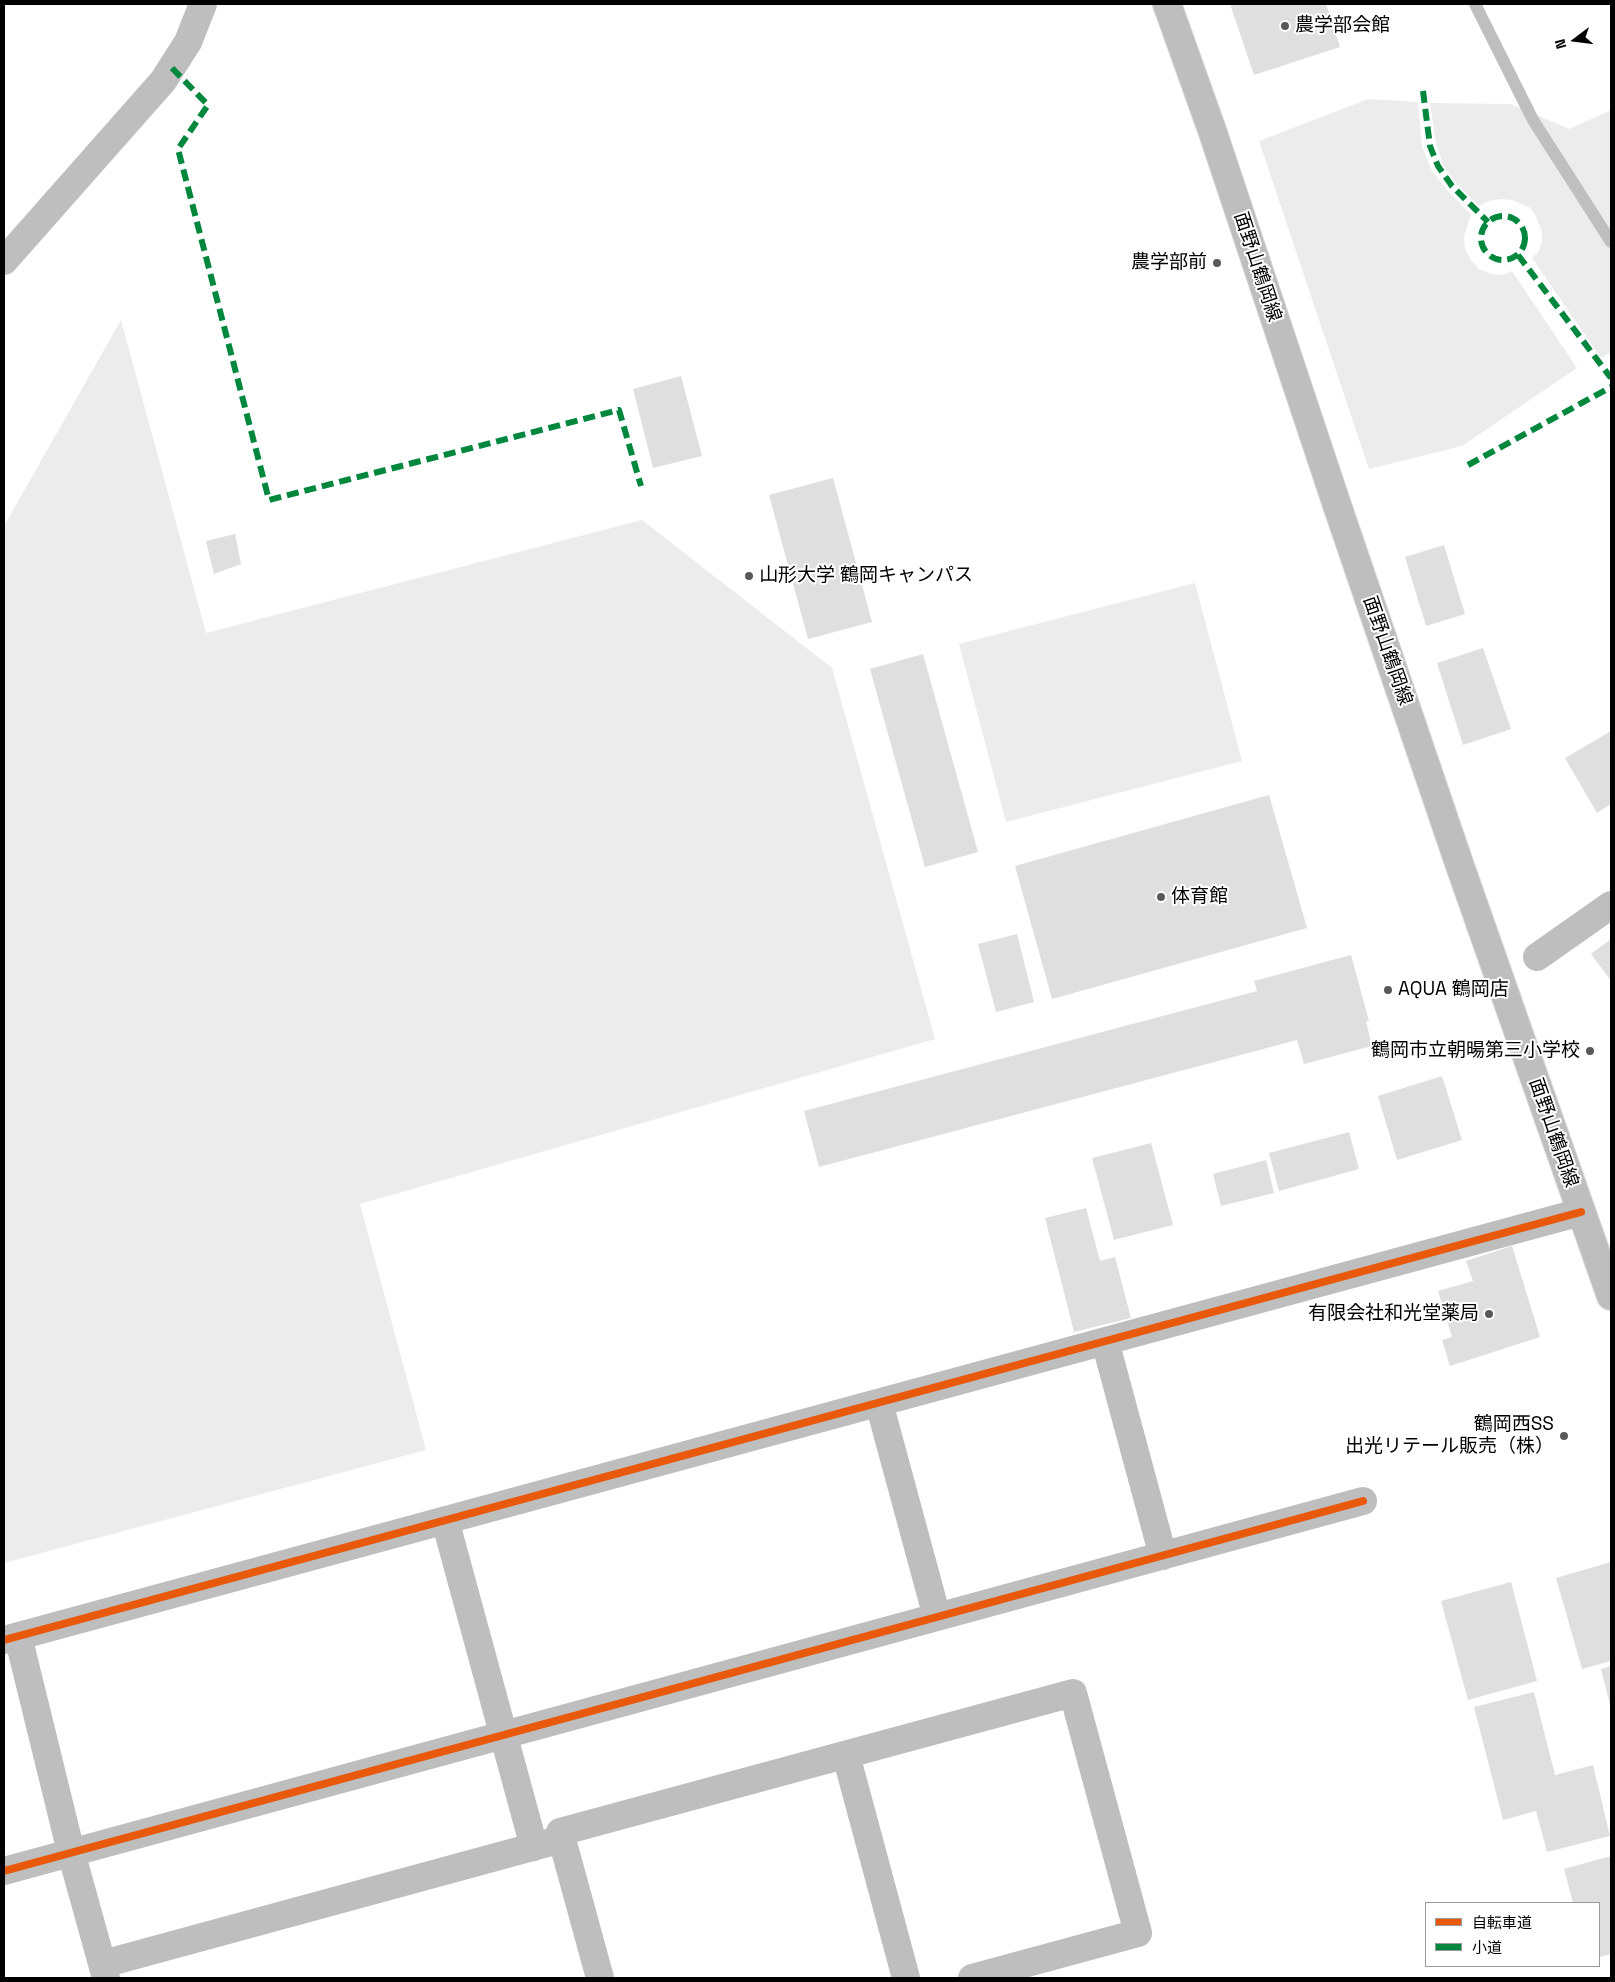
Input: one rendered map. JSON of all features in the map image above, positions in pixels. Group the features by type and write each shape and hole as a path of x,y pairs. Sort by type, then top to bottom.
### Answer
{"street":[{"path":"4,261 163,81 188,42 203,4"},
{"name":"面野山鶴岡線","path":"1167,4 1212,130 1459,863 1611,1296"},
{"path":"1537,957 1611,905"},
{"path":"562,1839 104,1971 11,1638 1581,1212"},
{"path":"1105,1341 1163,1556"},
{"path":"879,1402 937,1617"},
{"path":"4,1871 1363,1501"},
{"path":"445,1520 534,1847"},
{"path":"600,1978 560,1832 1073,1693 1138,1933 972,1978"},
{"path":"846,1755 906,1978"}],"shaded area":[{"path":"1368,99 1418,102 1422,147 1432,171 1471,215 1464,236 1465,249 1471,260 1479,269 1492,274 1503,275 1512,271 1577,368 1462,446 1369,469 1259,141"},
{"path":"1430,103 1511,104 1569,129 1611,110 1611,352 1601,358 1532,258 1539,251 1542,232 1536,216 1529,207 1512,200 1501,199 1489,201 1479,206 1457,184 1443,165 1436,144"},
{"path":"121,320 206,633 642,520 832,668 935,1039 360,1204 426,1450 4,1563 4,526"},
{"path":"1195,583 1242,761 1006,822 959,644"}],"building":[{"name":"農学部会館","path":"1230,4 1326,4 1340,47 1254,75"},
{"path":"681,376 702,456 653,468 633,389"},
{"path":"833,478 872,622 808,639 769,495"},
{"path":"235,534 241,564 214,574 206,541"},
{"path":"1444,545 1465,614 1426,626 1405,557"},
{"path":"1483,648 1511,729 1463,745 1437,663"},
{"path":"923,654 978,852 925,867 870,669"},
{"path":"1611,731 1611,804 1597,813 1565,758"},
{"name":"体育館","path":"1269,795 1307,928 1052,999 1015,866"},
{"path":"1017,934 1034,1002 996,1012 978,944"},
{"path":"1611,939 1611,981 1591,954"},
{"path":"1351,955 1369,1021 1366,1021 1372,1046 1304,1064 1297,1040 819,1167 804,1111 1257,991 1254,981"},
{"path":"1442,1076 1462,1140 1397,1160 1378,1096"},
{"path":"1349,1132 1359,1169 1279,1191 1269,1153"},
{"path":"1151,1143 1173,1225 1114,1240 1092,1158"},
{"path":"1266,1160 1274,1193 1221,1206 1213,1174"},
{"path":"1086,1208 1100,1261 1115,1257 1131,1318 1074,1332 1045,1218"},
{"name":"有限会社和光堂薬局","path":"1512,1246 1540,1337 1450,1366 1442,1340 1452,1337 1438,1291 1473,1281 1466,1261"},
{"path":"1611,1562 1611,1661 1582,1669 1556,1578"},
{"path":"1511,1582 1537,1681 1468,1700 1441,1601"},
{"path":"1611,1666 1611,1709 1601,1669"},
{"path":"1534,1692 1555,1775 1593,1765 1610,1836 1547,1852 1536,1811 1503,1820 1474,1707"},
{"path":"1611,1856 1611,1954 1600,1957 1600,1902 1573,1902 1564,1869"}],"waterway":[{"path":"1475,4 1533,120 1611,242"}],"marked path":[{"path":"172,68 208,105 178,149 269,500 619,410 641,486"},
{"path":"1423,91 1430,146 1438,166 1452,186 1488,222"},
{"path":"1499,216 1507,216 1519,222 1525,238 1519,254 1507,260 1499,260 1487,254 1481,242 1481,234 1487,222 1499,216"},
{"path":"1518,255 1611,378"},
{"path":"1468,465 1611,387"}],"cycle path":[{"path":"4,1640 1581,1212"},
{"path":"4,1871 1363,1501"}],"place":[{"name":"農学部会館","path":"1285,26"},
{"name":"農学部前","path":"1217,263"},
{"name":"山形大学 鶴岡キャンパス","path":"749,576"},
{"name":"体育館","path":"1161,897"},
{"name":"AQUA 鶴岡店","path":"1388,990"},
{"name":"鶴岡市立朝暘第三小学校","path":"1590,1051"},
{"name":"有限会社和光堂薬局","path":"1489,1314"},
{"name":"鶴岡西SS 出光リテール販売（株）","path":"1564,1436"}]}
